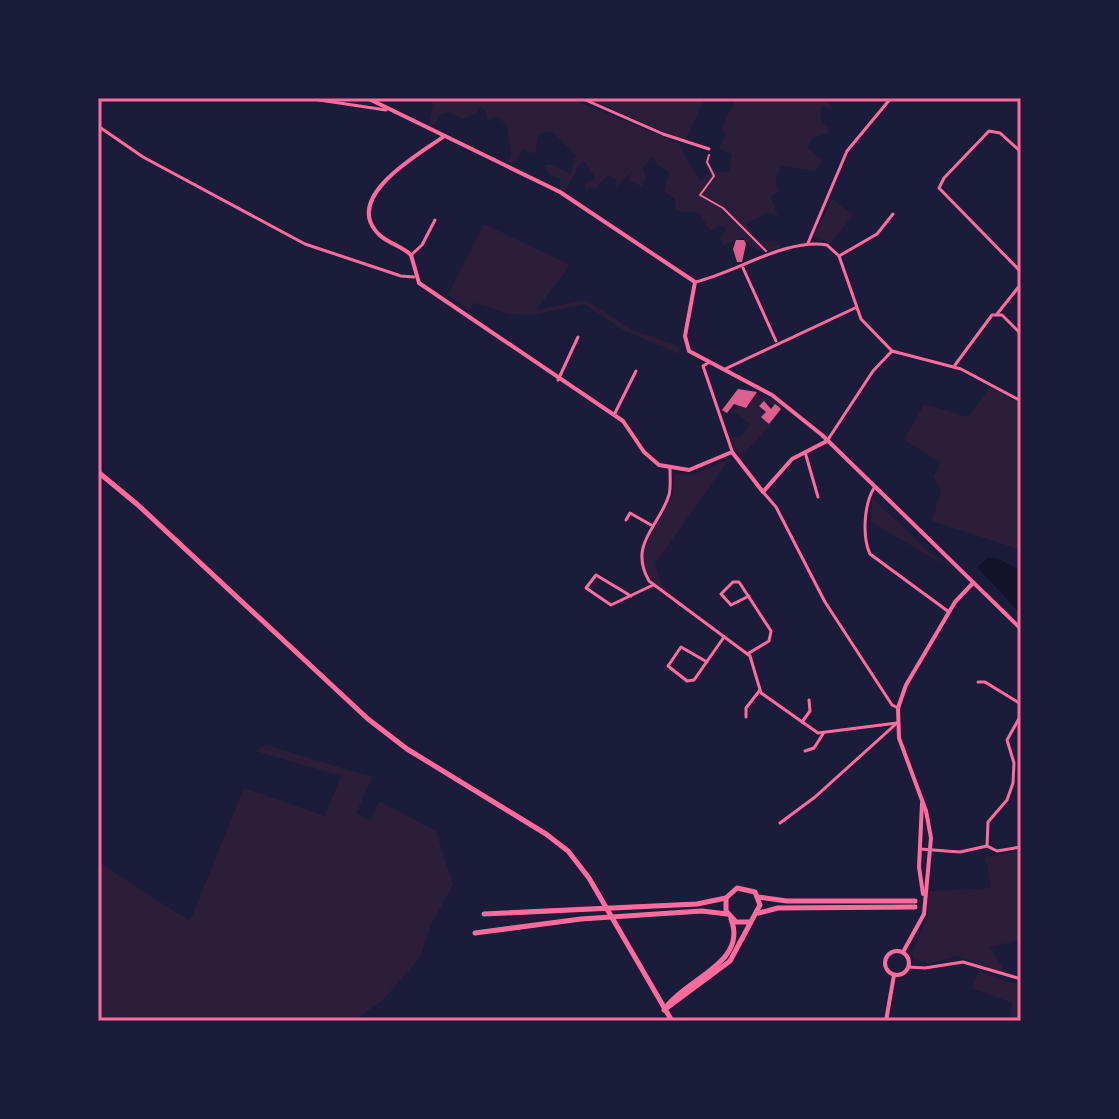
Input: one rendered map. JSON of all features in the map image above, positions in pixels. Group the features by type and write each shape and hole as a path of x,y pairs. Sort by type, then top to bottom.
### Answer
{"main road":[{"path":"98,472 138,505 368,719 407,749 556,841 580,865 664,1010 674,1021"},
{"path":"484,914 697,904 726,898 740,887 749,889 758,897 787,901 915,904 778,908 758,914 749,922 739,948 725,966 664,1010"},
{"path":"758,897 758,914"},
{"path":"664,1010 674,997 728,954 735,938 726,898"},
{"path":"475,933 581,919 702,911 749,922"}],"street":[{"path":"306,98 386,110"},
{"path":"367,98 386,110 560,192 695,282 743,268 808,243 830,247 839,256 861,319 892,351 954,367 1021,401"},
{"path":"581,98 663,134 709,149"},
{"path":"808,243 844,156 891,98"},
{"path":"98,126 143,157 305,244 401,276 414,277"},
{"path":"1021,152 998,131 989,131 944,178 939,188 1021,272"},
{"path":"443,137 392,171 370,210 374,230 411,255 414,277 421,285 443,296 558,380 614,415 628,427 648,457 670,469 700,467 732,452"},
{"path":"839,256 877,234 893,214"},
{"path":"411,255 422,245 435,220"},
{"path":"743,268 777,342"},
{"path":"695,282 685,341 692,354 780,400 827,441 1021,629"},
{"path":"954,367 990,316 997,314 1021,284"},
{"path":"724,371 735,362 855,308"},
{"path":"997,314 1021,334"},
{"path":"558,380 578,337"},
{"path":"763,492 792,459 827,441 873,371 892,351"},
{"path":"708,363 703,366 732,452 776,507 825,602 892,705 898,708"},
{"path":"614,415 636,371"},
{"path":"805,452 818,497"},
{"path":"670,469 670,492 651,525 641,557 644,571 653,585 748,654 760,690 823,734 897,723"},
{"path":"874,488 868,499 866,534 870,554 949,612"},
{"path":"626,520 630,513 651,525"},
{"path":"631,596 596,575 586,588 609,605 631,596 653,585"},
{"path":"748,654 772,636 749,596 736,581 721,594 731,605 749,596"},
{"path":"903,952 920,926 931,850 930,826 897,723 898,708 908,682 949,612 973,583"},
{"path":"707,662 681,647 668,666 691,681 707,662 724,637"},
{"path":"978,682 985,682 1021,704"},
{"path":"746,717 746,708 760,690"},
{"path":"802,722 810,711 809,700"},
{"path":"987,846 988,822 1005,803 1013,787 1014,766 1007,738 1021,715"},
{"path":"780,823 815,797 897,723"},
{"path":"805,751 814,748 823,734"},
{"path":"922,801 919,876 924,899"},
{"path":"920,849 960,852 987,846 997,851 1021,847"},
{"path":"894,975 885,966 886,958 895,951 903,952"},
{"path":"903,952 908,967"},
{"path":"908,967 925,968 963,962 1021,979"},
{"path":"894,975 904,973 908,967"},
{"path":"886,1021 894,975"}],"path":[{"path":"709,149 707,162 714,176 700,195 723,208 766,251 759,253 761,259"}],"shaded area":[{"path":"425,98 569,98 678,143 700,181 710,173 729,171 732,154 719,149 726,133 721,130 736,98 827,98 832,109 823,106 820,109 821,121 829,128 828,133 813,138 807,147 822,160 816,171 780,166 775,184 779,190 771,197 778,217 768,213 746,223 757,239 776,242 782,247 766,250 756,249 743,238 722,246 721,236 726,229 719,225 711,231 698,213 676,211 675,199 664,191 669,172 657,165 653,157 643,167 646,177 642,187 630,181 632,171 616,187 616,179 608,175 597,187 585,189 585,182 593,181 594,176 585,162 581,163 564,192 560,190 560,178 550,175 544,165 555,165 570,174 576,155 552,132 539,134 535,154 522,149 515,164 508,162 511,154 507,125 496,116 487,121 485,110 480,107 476,114 462,119 449,112 440,114 434,126 429,125 433,104"},
{"path":"587,98 705,98 685,141"},
{"path":"832,199 853,215 831,243 814,236"},
{"path":"484,224 570,265 536,310 586,300 634,331 679,346 680,354 625,331 584,304 535,315 509,314 474,303 469,310 448,295"},
{"path":"990,387 1021,403 1021,550 932,521 941,490 933,477 941,463 904,440 924,404 968,417"},
{"path":"756,394 775,401 782,408 764,401 759,405 764,413 761,417 771,425 740,457 731,437 740,437 750,424 734,411 740,403 746,408"},
{"path":"728,459 731,461 727,462 655,564 661,583 676,600 648,572 644,550 672,498 675,474 695,474"},
{"path":"872,497 879,505 944,565 871,522"},
{"path":"988,558 997,558 1021,571 1021,614 977,567"},
{"path":"266,745 372,777 356,814 370,820 379,801 436,831 453,884 431,925 420,958 382,1001 353,1021 98,1021 98,862 190,921 244,788 325,816 341,776 255,751"},
{"path":"1021,851 1021,940 990,947 1007,975 957,956 928,964 913,958 913,950 928,916 928,891 991,888 985,857"},
{"path":"979,970 1007,982 1021,983 1021,1021 1009,1021 1012,1003 972,988"}],"building":[{"path":"736,240 744,240 746,244 742,262 737,262 733,249"},
{"path":"738,389 757,392 746,408 734,404 727,413 722,410"},
{"path":"764,401 771,409 775,404 781,409 769,424 761,417 766,412 759,406"}]}
